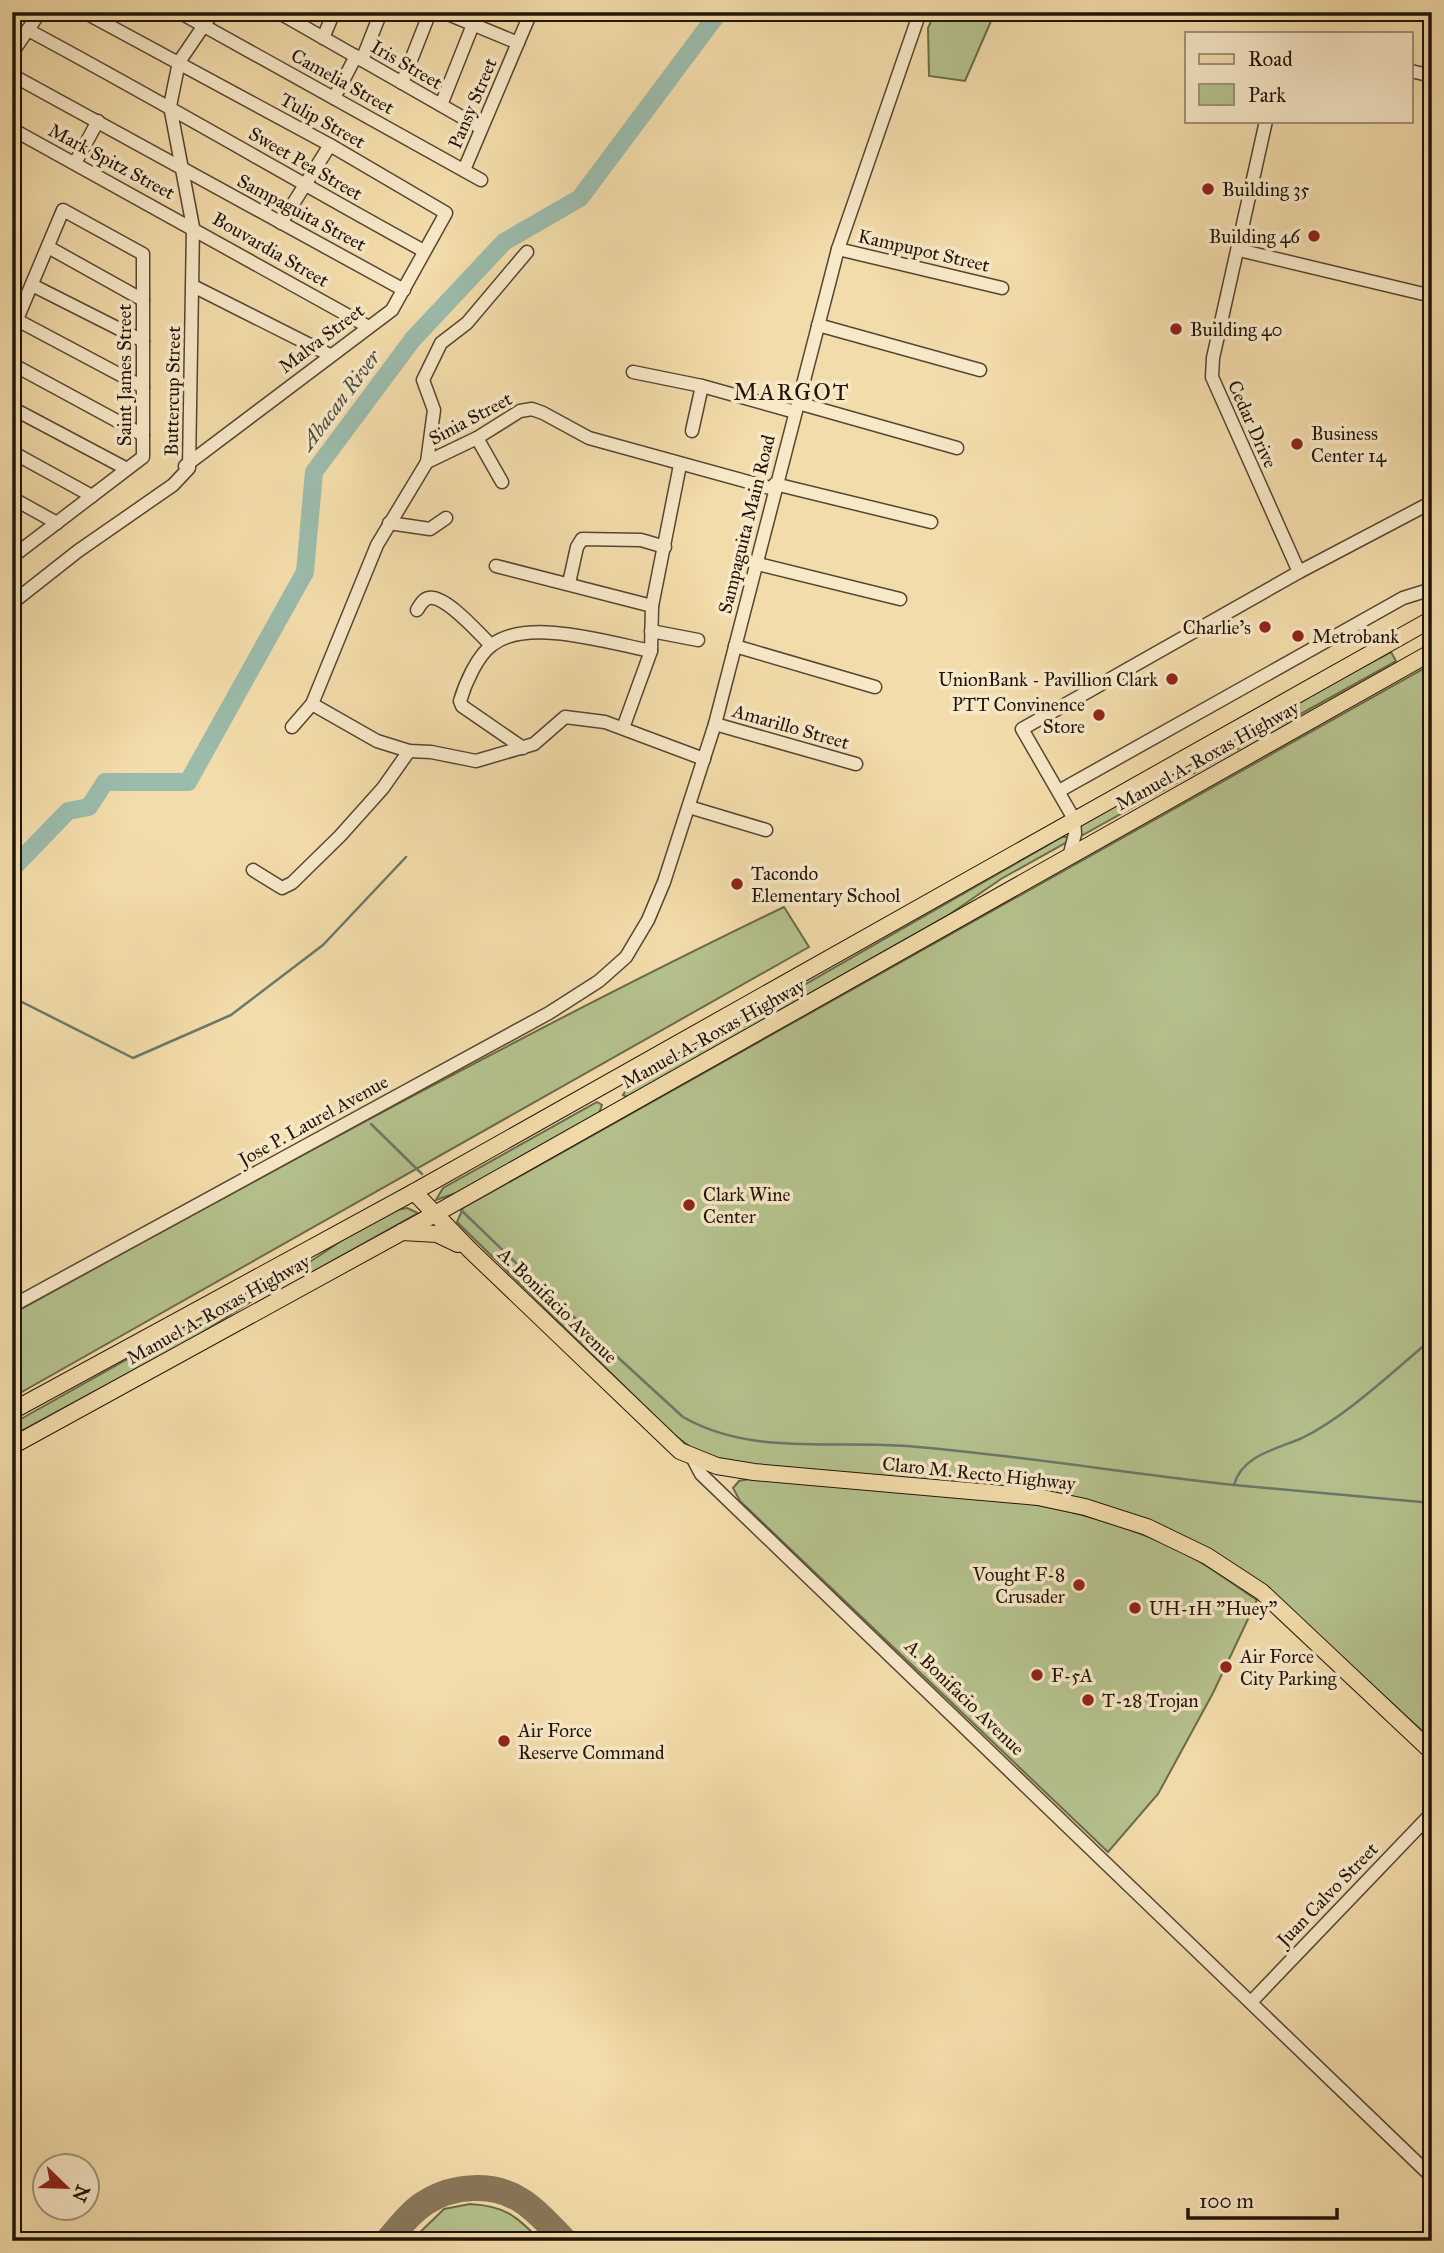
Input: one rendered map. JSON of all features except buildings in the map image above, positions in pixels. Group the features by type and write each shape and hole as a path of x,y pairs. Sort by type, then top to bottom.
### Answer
{"main road":[{"name":"Manuel A. Roxas Highway","path":"12,1411 281,1262 414,1192 1432,619"},
{"name":"Manuel A. Roxas Highway","path":"12,1446 435,1214 1432,652"},
{"path":"607,1083 622,1108"},
{"name":"A. Bonifacio Avenue","path":"414,1192 470,1250 666,1439 692,1457"},
{"name":"A. Bonifacio Avenue","path":"400,1232 437,1234 470,1250"},
{"path":"281,1262 297,1289"},
{"name":"Claro M. Recto Highway","path":"692,1457 717,1466 754,1472 1038,1497 1085,1507 1147,1527 1207,1556 1262,1592 1432,1752"}],"street":[{"name":"Tulip Street","path":"84,12 330,145 446,213"},
{"name":"Camelia Street","path":"179,12 481,180"},
{"name":"Buttercup Street","path":"187,468 193,286 190,223 170,106 179,62 213,12"},
{"name":"Iris Street","path":"278,12 481,128"},
{"path":"323,38 334,12"},
{"path":"334,98 359,58 381,12"},
{"path":"402,83 430,12"},
{"path":"443,12 476,19 518,43"},
{"name":"Pansy Street","path":"464,170 531,12"},
{"name":"Sampaguita Main Road","path":"626,957 649,920 715,724 754,563 838,249 920,12"},
{"path":"12,53 37,13"},
{"path":"440,105 476,19"},
{"name":"Sweet Pea Street","path":"28,30 170,106 304,185 424,251"},
{"path":"1412,71 1432,76"},
{"name":"Sampaguita Street","path":"12,75 404,290"},
{"path":"75,163 98,121"},
{"name":"Cedar Drive","path":"1266,122 1213,358 1212,377 1299,572"},
{"name":"Mark Spitz Street","path":"12,129 190,223"},
{"path":"281,223 330,145"},
{"name":"Saint James Street","path":"12,557 18,544 57,523 143,457 143,254 63,210 48,247"},
{"name":"Malva Street","path":"12,603 367,326 392,310 446,213"},
{"name":"Buttercup Street","path":"187,468 190,223"},
{"name":"Bouvardia Street","path":"190,223 367,326"},
{"path":"143,300 48,247 15,326 143,387"},
{"name":"Kampupot Street","path":"838,249 1002,288"},
{"path":"1239,250 1432,296"},
{"path":"427,462 433,410 423,380 429,367 441,343 467,323 527,252"},
{"path":"32,285 143,341"},
{"path":"193,286 330,355"},
{"path":"818,325 980,370"},
{"path":"12,364 143,435"},
{"path":"633,372 796,408 957,448"},
{"path":"692,431 702,386"},
{"path":"12,408 127,469"},
{"name":"Sinia Street","path":"292,727 312,704 389,523 427,462 477,438 520,411 532,409 589,438 680,465 931,522"},
{"path":"477,438 502,482"},
{"path":"12,452 92,496"},
{"path":"623,728 651,651 652,606 680,465"},
{"path":"12,498 57,523"},
{"path":"1069,857 1074,842 1074,819 1022,729 1299,572 1432,502"},
{"path":"389,523 430,529 446,518"},
{"path":"569,583 577,547 582,538 641,540 665,547"},
{"path":"754,563 900,599"},
{"path":"496,566 652,606"},
{"path":"1059,791 1403,598 1432,590"},
{"path":"417,610 423,600 429,597 437,599 461,614 491,645"},
{"path":"651,631 698,640"},
{"path":"523,748 462,706 460,701 478,663 491,645 533,632 559,634 651,651"},
{"path":"735,646 875,687"},
{"path":"312,704 377,741 409,751 431,752 476,761 534,744 565,717 605,722 704,759"},
{"name":"Amarillo Street","path":"715,724 856,764"},
{"path":"253,870 282,888 292,883 349,826 409,751"},
{"path":"689,807 766,830"},
{"name":"Jose P. Laurel Avenue","path":"12,1306 549,1013 599,981 626,957"},
{"name":"A. Bonifacio Avenue","path":"692,1457 701,1474 1432,2177"},
{"name":"Juan Calvo Street","path":"1251,2003 1432,1813"}],"green space":[{"path":"935,12 995,12 965,81 929,76 928,28"},
{"path":"1391,652 1396,661 1081,836 1079,826 1259,722"},
{"path":"1432,664 1432,1740 1270,1591 1132,1516 734,1463 696,1451 673,1434 457,1222 463,1208"},
{"path":"1062,837 1068,837 1067,842 1001,879 950,914 627,1097 623,1095 628,1086"},
{"path":"784,907 809,947 20,1393 12,1391 12,1314 492,1054"},
{"path":"597,1102 602,1105 599,1113 456,1193 436,1200 443,1188"},
{"path":"407,1208 418,1213 309,1274 302,1273 304,1265 367,1224 393,1211"},
{"path":"270,1279 274,1283 271,1289 192,1339 12,1436 12,1424"},
{"path":"749,1479 972,1495 1083,1515 1136,1532 1186,1554 1257,1600 1213,1693 1158,1794 1108,1852 740,1501 733,1488 739,1481"},
{"path":"470,2204 493,2207 510,2214 541,2241 411,2241 444,2209"}],"waterway":[{"name":"Abacan River","path":"12,869 68,811 89,807 105,782 188,782 305,572 314,472 413,339 504,242 580,198 719,12"},
{"path":"12,997 133,1058 231,1015 323,945 406,857"},
{"path":"371,1124 422,1174"},
{"path":"460,1209 540,1286"},
{"path":"552,1297 683,1417 736,1437 792,1444 907,1446 1234,1485 1238,1475 1252,1460 1302,1438 1336,1418 1432,1339"},
{"path":"1234,1485 1432,1503"}],"taxiway":[{"path":"387,2241 409,2216 425,2203 448,2192 473,2188 499,2191 522,2201 565,2241"}],"place":[{"name":"Building 35","path":"1208,189"},
{"name":"Building 46","path":"1314,236"},
{"name":"Building 40","path":"1176,329"},
{"name":"Business Center 14","path":"1297,444"},
{"name":"Charlie's","path":"1265,627"},
{"name":"Metrobank","path":"1298,636"},
{"name":"UnionBank - Pavillion Clark","path":"1172,679"},
{"name":"PTT Convinence Store","path":"1099,715"},
{"name":"Tacondo Elementary School","path":"737,884"},
{"name":"Clark Wine Center","path":"689,1205"},
{"name":"Vought F-8 Crusader","path":"1079,1585"},
{"name":"UH-1H \"Huey\"","path":"1135,1608"},
{"name":"Air Force City Parking","path":"1226,1667"},
{"name":"F-5A","path":"1037,1675"},
{"name":"T-28 Trojan","path":"1088,1700"},
{"name":"Air Force Reserve Command","path":"504,1741"}],"district":[{"name":"MARGOT","path":"792,392"}]}
